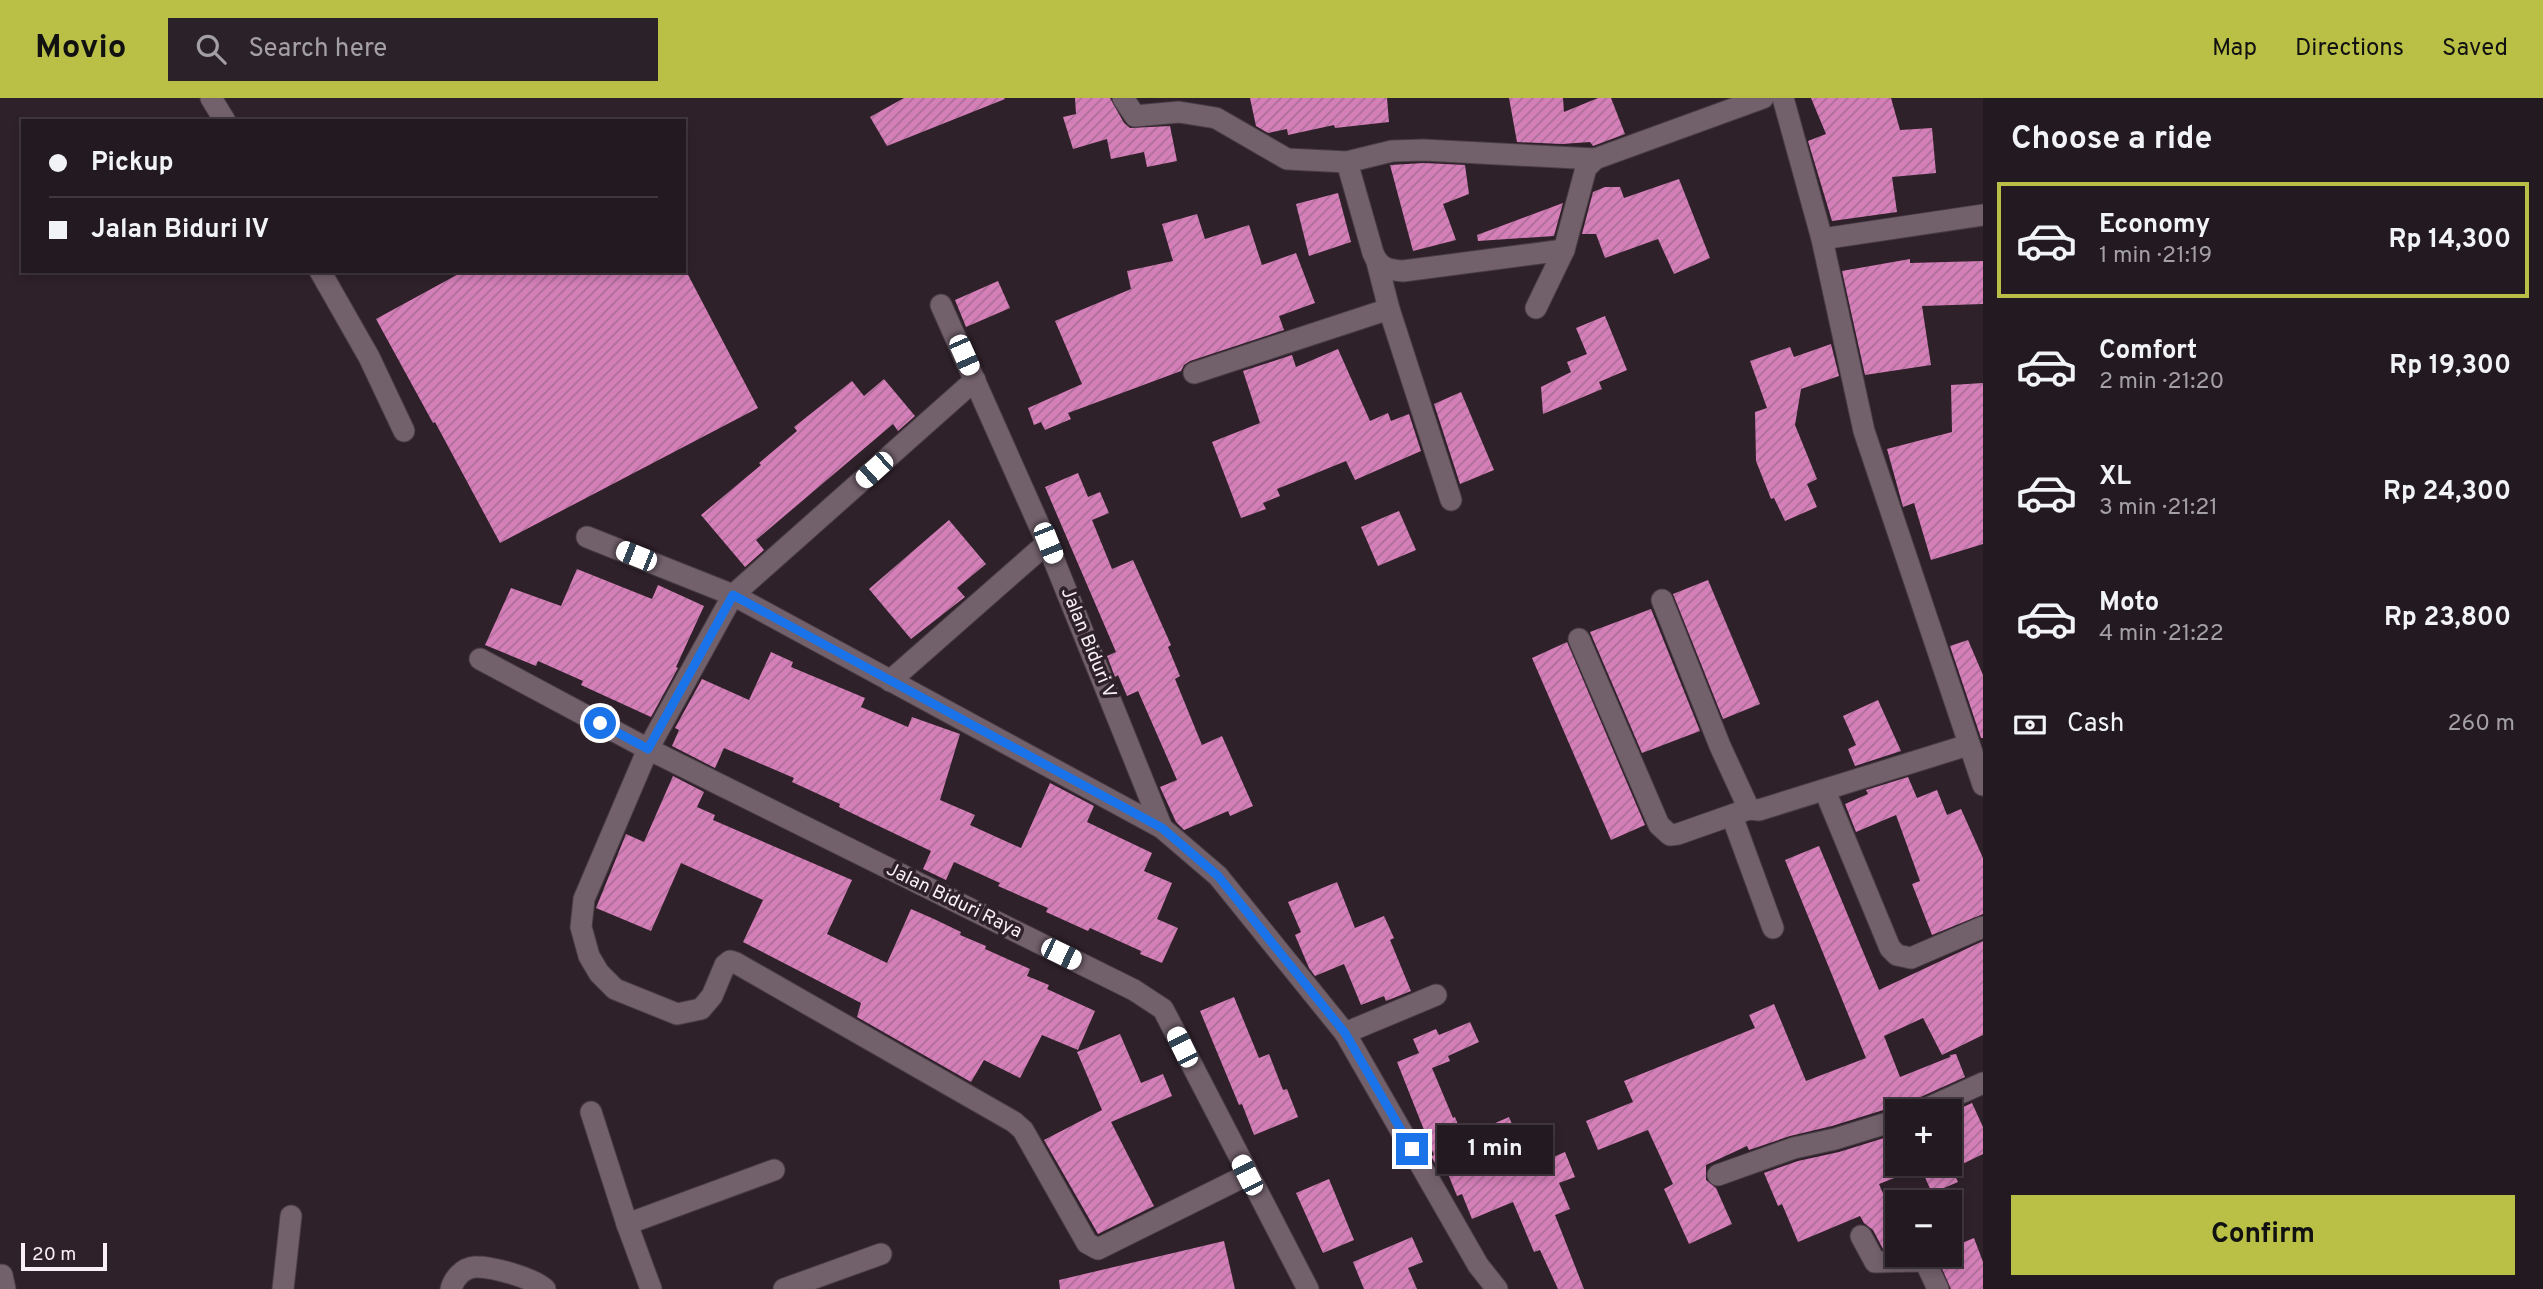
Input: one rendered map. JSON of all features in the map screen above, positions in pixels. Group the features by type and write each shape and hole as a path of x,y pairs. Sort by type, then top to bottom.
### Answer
{"street":[{"path":"211,98 224,119"},
{"path":"1124,98 1135,116 1179,112 1216,118 1287,159 1347,162 1392,151 1423,150 1595,159 1763,98"},
{"path":"1783,98 1822,239 1864,431 1983,785"},
{"path":"1536,308 1564,250 1586,168 1595,159"},
{"path":"1347,162 1389,309 1451,500"},
{"path":"1822,239 1983,215"},
{"path":"1377,262 1383,267 1403,271 1564,250"},
{"path":"321,273 369,357 404,431"},
{"name":"Jalan Biduri V","path":"942,305 1048,543 1162,828"},
{"path":"1195,373 1389,309"},
{"path":"975,380 733,595 648,749 584,899 581,926 589,956 599,973 615,989 677,1014 701,1009 712,996 725,965 730,961 736,963 1014,1122 1023,1130 1092,1248 1098,1249 1247,1175"},
{"path":"587,537 733,595 1162,828 1218,876 1345,1033 1478,1265 1497,1289"},
{"path":"890,681 1048,543"},
{"path":"1662,600 1720,746 1773,928"},
{"path":"1579,639 1658,825 1670,835 1825,791 1968,745"},
{"name":"Jalan Biduri Raya","path":"480,659 648,749 1133,990 1163,1009 1308,1289"},
{"path":"1825,791 1890,948 1896,955 1911,958 1983,927"},
{"path":"1345,1033 1436,995"},
{"path":"1948,1099 1983,1083"},
{"path":"591,1112 651,1289"},
{"path":"1718,1175 1794,1147 1835,1139 1885,1124"},
{"path":"627,1224 774,1170"},
{"path":"283,1289 290,1216"},
{"path":"1861,1236 1875,1262 1924,1261 1938,1289"},
{"path":"784,1289 881,1254"},
{"path":"451,1289 454,1280 463,1271 475,1267 510,1273 545,1289"}],"building":[{"path":"904,98 1005,99 887,146 870,117"},
{"path":"1075,98 1110,98 1124,123 1130,128 1170,126 1177,161 1147,167 1144,152 1111,159 1107,139 1073,149 1063,117 1076,114"},
{"path":"1250,98 1387,98 1389,122 1335,128 1334,125 1288,135 1287,129 1268,133 1256,126"},
{"path":"1509,98 1563,98 1564,112 1598,98 1611,98 1625,134 1593,146 1590,142 1517,142"},
{"path":"1811,98 1891,98 1900,130 1932,128 1936,173 1892,177 1897,212 1832,221 1808,141 1826,134"},
{"path":"1390,165 1465,165 1469,194 1443,204 1456,240 1413,251"},
{"path":"1679,179 1710,258 1674,274 1658,239 1605,258 1596,234 1582,234 1593,192 1605,187 1620,187 1624,198"},
{"path":"1338,193 1351,242 1309,256 1296,204"},
{"path":"1563,203 1554,236 1478,241 1477,235"},
{"path":"1197,214 1205,239 1249,225 1262,265 1296,253 1315,303 1279,316 1284,330 1190,361 1181,371 1068,413 1071,419 1045,430 1041,422 1034,425 1028,408 1082,384 1055,321 1131,289 1127,271 1173,261 1162,224"},
{"path":"1910,259 1910,263 1983,261 1983,304 1922,306 1931,365 1865,375 1842,271"},
{"path":"686,271 758,408 500,543 376,319 460,273"},
{"path":"998,281 1010,308 966,327 955,300"},
{"path":"1605,316 1627,370 1599,382 1602,389 1543,414 1541,387 1571,372 1567,362 1587,354 1576,328"},
{"path":"1831,344 1839,376 1801,389 1795,425 1817,479 1807,484 1817,507 1785,521 1774,498 1771,499 1756,461 1755,412 1767,408 1750,361 1790,347 1794,357"},
{"path":"1338,349 1370,421 1388,413 1391,421 1409,414 1421,451 1355,480 1346,461 1277,489 1280,496 1263,503 1266,509 1241,518 1212,442 1260,423 1243,371 1292,355 1296,367"},
{"path":"884,379 915,416 898,431 893,424 756,540 764,550 745,567 701,515 797,431 794,427 852,381 864,396"},
{"path":"1983,383 1983,544 1931,560 1914,503 1903,507 1887,449 1952,432 1951,385"},
{"path":"1461,392 1494,470 1460,484 1434,404"},
{"path":"1078,473 1088,497 1100,492 1109,513 1092,520 1112,569 1133,560 1171,645 1168,647 1180,676 1175,679 1202,745 1222,736 1253,806 1230,816 1228,811 1184,830 1176,822 1160,787 1177,780 1138,691 1127,696 1118,675 1115,677 1107,656 1116,652 1045,487"},
{"path":"1399,511 1416,550 1378,566 1361,527"},
{"path":"949,520 986,564 957,588 965,597 911,639 869,589"},
{"path":"577,569 652,599 658,585 704,606 676,667 678,668 651,717 581,685 583,681 538,661 536,666 485,645 511,588 561,606"},
{"path":"1708,580 1760,704 1723,719 1673,594"},
{"path":"1651,609 1700,731 1642,753 1590,632"},
{"path":"1968,640 1983,675 1983,738 1950,646"},
{"path":"1567,642 1645,825 1611,840 1532,658"},
{"path":"771,652 793,662 791,667 865,698 861,707 908,727 912,717 960,734 940,800 975,815 970,825 1021,848 1050,783 1094,806 1087,822 1152,853 1144,871 1172,883 1157,919 1178,928 1162,963 1090,928 1088,931 1046,912 1048,908 998,886 1000,883 954,862 946,880 923,869 931,851 792,782 794,778 724,748 715,768 672,746 679,730 675,728 702,679 749,700"},
{"path":"1878,700 1901,751 1855,766 1848,749 1856,745 1843,716"},
{"path":"673,776 704,792 697,807 715,815 713,820 852,880 827,934 887,963 911,909 934,919 961,932 960,935 986,946 985,949 1030,969 1027,976 1049,985 1047,989 1095,1011 1078,1050 1042,1035 1020,1078 984,1060 971,1082 857,1017 861,1003 743,942 763,900 681,863 651,931 596,908 626,834 644,842"},
{"path":"1908,777 1917,798 1937,790 1947,815 1961,809 1983,858 1983,914 1932,935 1912,884 1920,881 1896,815 1856,832 1845,804 1868,794 1866,790"},
{"path":"1819,846 1879,990 1983,941 1983,1035 1942,1055 1923,1018 1884,1036 1900,1077 1956,1054 1965,1077 1916,1099 1885,1099 1885,1109 1749,1150 1747,1146 1706,1165 1706,1180 1716,1188 1732,1224 1689,1244 1664,1189 1673,1184 1648,1130 1598,1150 1586,1121 1633,1102 1624,1081 1755,1028 1749,1015 1774,1004 1806,1081 1866,1058 1785,860"},
{"path":"1337,882 1355,928 1384,916 1394,938 1390,940 1411,991 1386,1001 1384,996 1361,1005 1344,964 1315,976 1309,968 1295,935 1301,932 1288,902"},
{"path":"1234,997 1259,1058 1269,1054 1283,1090 1287,1089 1298,1117 1254,1135 1200,1011"},
{"path":"1470,1022 1479,1042 1448,1056 1450,1061 1432,1068 1453,1118 1455,1117 1463,1137 1509,1117 1530,1167 1565,1152 1575,1177 1559,1183 1570,1209 1555,1215 1584,1289 1558,1289 1540,1250 1534,1252 1513,1202 1472,1219 1462,1194 1457,1196 1448,1174 1442,1176 1431,1156 1434,1155 1397,1062 1419,1053 1413,1039 1436,1029 1439,1035"},
{"path":"1120,1034 1141,1083 1163,1074 1172,1096 1111,1122 1154,1206 1098,1234 1044,1140 1102,1110 1077,1052"},
{"path":"1972,1103 1983,1127 1983,1154 1962,1164 1962,1108"},
{"path":"1885,1138 1885,1176 1897,1177 1879,1184 1885,1198 1885,1249 1860,1216 1798,1242 1782,1204 1778,1206 1764,1173 1798,1161"},
{"path":"1924,1176 1955,1176 1958,1182 1939,1190 1931,1190"},
{"path":"1329,1179 1354,1240 1323,1253 1296,1193"},
{"path":"1412,1237 1423,1262 1408,1268 1417,1289 1364,1289 1353,1262"},
{"path":"1974,1238 1983,1262 1983,1289 1951,1289 1941,1267 1962,1267 1962,1243"},
{"path":"1224,1241 1235,1289 1060,1289 1059,1280"}],"route":[{"path":"600,723 648,749 733,595 1162,828 1218,876 1286,957 1345,1033 1412,1149"}]}
